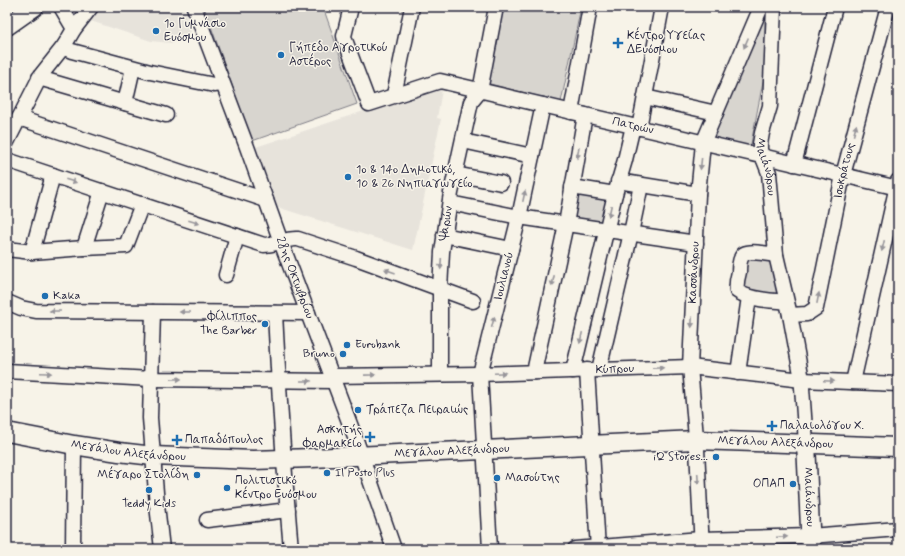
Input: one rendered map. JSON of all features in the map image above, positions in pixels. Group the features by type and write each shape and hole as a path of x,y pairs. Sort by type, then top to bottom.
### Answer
{"main road":[{"path":"9,21 33,7"},
{"name":"Μεγάλου Αλεξάνδρου","path":"7,432 119,452 153,456 230,459 284,459 362,456 696,440 898,447"},
{"name":"Μαιάνδρου","path":"806,443 811,542"}],"street":[{"path":"61,7 74,29"},
{"path":"7,140 39,78 64,46 74,29 91,7"},
{"name":"28ης Οκτωβρίου","path":"194,7 362,456 394,549"},
{"name":"Πατρών","path":"351,7 344,36 369,104 440,81 763,157 897,186"},
{"path":"394,95 412,7"},
{"name":"Ψαρών","path":"440,374 440,289 444,235 455,174 471,102 480,90 493,7"},
{"path":"571,112 590,7"},
{"path":"597,548 586,370 606,230 616,188 645,97 662,7"},
{"name":"Κασσάνδρου","path":"702,544 690,367 698,194 703,143 761,7"},
{"name":"Μαιάνδρου","path":"774,7 770,106 762,133 760,150 769,173 776,255 802,380 806,443"},
{"path":"794,164 835,7"},
{"name":"Ισοκράτους","path":"788,309 809,313 816,308 843,175 888,7"},
{"path":"64,46 72,51 133,68 214,85 222,84"},
{"path":"125,103 133,68"},
{"path":"39,78 166,115"},
{"path":"645,97 716,113"},
{"name":"Ιουλιανού","path":"490,549 480,374 519,217 543,105"},
{"path":"534,372 566,224 585,115"},
{"path":"18,118 266,200"},
{"path":"463,141 532,156"},
{"path":"7,160 264,245 298,239 356,258 473,301"},
{"path":"455,174 501,183"},
{"path":"32,252 53,175"},
{"path":"572,187 616,188 641,184 698,194"},
{"path":"586,370 632,233 641,184"},
{"path":"853,382 897,186"},
{"path":"84,248 102,191"},
{"path":"450,203 519,217 696,243"},
{"path":"7,249 32,252 126,246 142,204"},
{"path":"444,235 511,249"},
{"path":"226,275 237,236"},
{"path":"776,255 765,253 744,254 741,258 736,286 737,291 742,295 788,309"},
{"path":"738,373 749,297"},
{"path":"7,302 22,308 36,311 308,313"},
{"path":"152,312 150,418 156,505 162,549"},
{"path":"275,313 278,381 291,549"},
{"name":"Κύπρου","path":"7,371 151,379 278,381 440,374 690,367 802,380 898,384"},
{"path":"73,549 74,445"},
{"path":"206,520 288,510"},
{"path":"575,549 702,544 811,542 898,529"}],"shaded area":[{"name":"1ο Γυμνάσιο Ευόσμου","path":"94,7 183,7 191,32 171,43 151,41 85,19"},
{"name":"Γήπεδο Αγροτικού Αστέρος","path":"204,7 323,7 357,104 252,141"},
{"path":"502,7 581,7 561,102 486,83"},
{"path":"765,15 765,71 750,149 712,139"},
{"name":"1ο & 14ο Δημοτικό, 10 & 26 Νηπιαγωγείο","path":"430,89 442,90 437,118 441,119 413,250 277,207 256,147"},
{"path":"576,191 610,197 603,226 571,220"},
{"path":"749,254 773,260 781,297 741,288"}],"place":[{"name":"1ο Γυμνάσιο Ευόσμου","path":"156,31"},
{"name":"Κέντρο Υγείας ΔΕυόσμου","path":"618,43"},
{"name":"Γήπεδο Αγροτικού Αστέρος","path":"281,55"},
{"name":"1ο & 14ο Δημοτικό, 10 & 26 Νηπιαγωγείο","path":"348,177"},
{"name":"Kaka","path":"45,296"},
{"name":"Φίλιππος The Barber","path":"265,324"},
{"name":"Eurobank","path":"347,345"},
{"name":"Bruno","path":"343,354"},
{"name":"Τράπεζα Πειραιώς","path":"358,410"},
{"name":"Παλαιολόγου Χ.","path":"772,426"},
{"name":"Ασκητής Φαρμακείο","path":"370,437"},
{"name":"Παπαδόπουλος","path":"177,440"},
{"name":"iQ Stores...","path":"716,457"},
{"name":"Il Posto Plus","path":"327,473"},
{"name":"Μέγαρο Στολίδη","path":"197,475"},
{"name":"Μασούτης","path":"497,478"},
{"name":"ΟΠΑΠ","path":"793,484"},
{"name":"Πολιτιστικό Κέντρο Ευόσμου","path":"227,488"},
{"name":"Teddy Kids","path":"149,490"}]}
